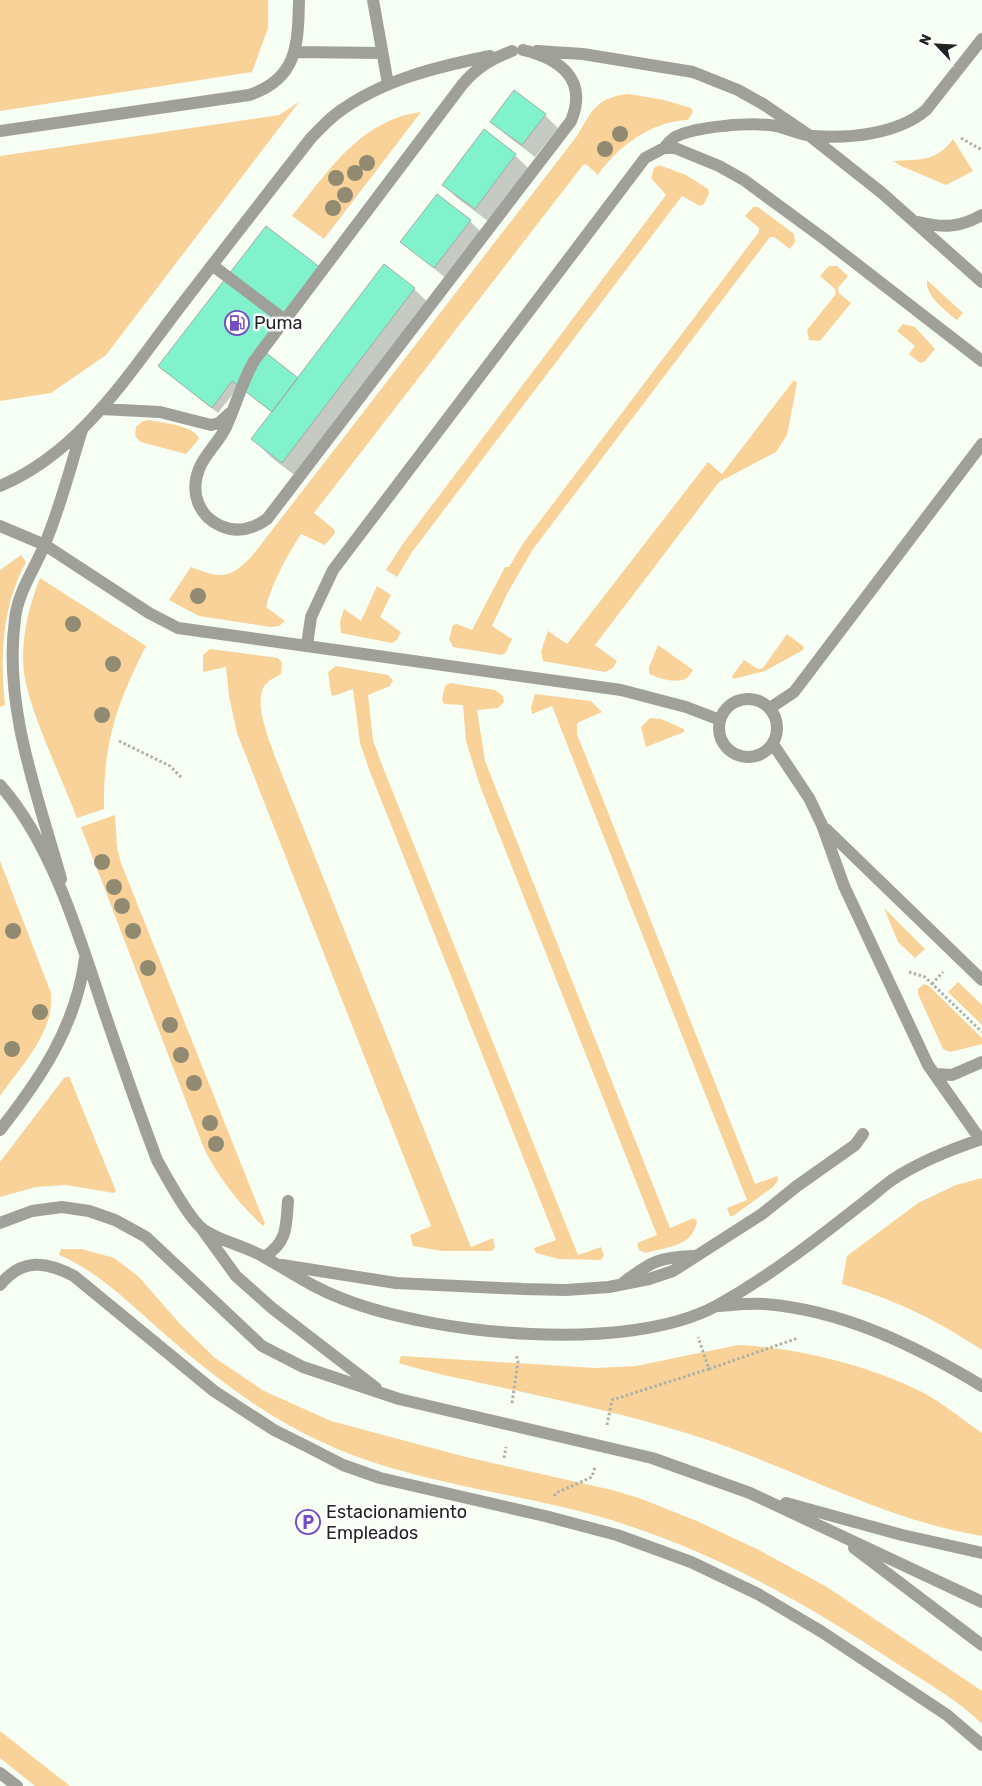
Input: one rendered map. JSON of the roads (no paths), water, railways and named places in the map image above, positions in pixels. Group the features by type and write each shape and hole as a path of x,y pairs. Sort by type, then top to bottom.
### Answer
{"street":[{"path":"0,131 249,95 261,91 276,81 288,68 296,52 299,0"},
{"path":"373,0 388,84"},
{"path":"307,645 312,617 333,570 645,158 664,148 674,138 692,132 743,124 779,127 810,136 829,137 864,134 916,118 926,110 982,39"},
{"path":"0,486 20,478 57,452 101,409 311,138 337,114 388,84 422,72 518,51 583,54 693,72 718,80 764,104 810,136 916,222 982,282"},
{"path":"518,51 551,60 569,75 576,96 576,108 570,121 278,507 267,519 255,527 242,530 227,529 213,523 203,513 197,500 195,489 199,468 220,438 243,381 254,361 462,84 475,69 490,59 518,51"},
{"path":"296,52 382,53"},
{"path":"664,148 684,150 719,166 763,193 982,361"},
{"path":"916,222 952,227 967,224 982,215"},
{"path":"212,265 285,320"},
{"path":"101,409 160,412 211,426 224,419 232,411"},
{"path":"83,428 45,545 24,585 15,618 13,688 24,745 73,920 157,1160 202,1229 236,1276 272,1308 385,1394"},
{"path":"770,708 794,692 982,444"},
{"path":"0,526 45,545 149,613 178,628 621,690 686,707 720,720"},
{"path":"754,700 770,708 777,725 773,744 767,751 758,756 739,756 724,746 719,729 723,712 737,701 754,700"},
{"path":"202,1229 269,1260 304,1282 343,1299 386,1314 466,1327 579,1335 634,1331 674,1324 716,1306 792,1256 893,1180 938,1156 981,1139 937,1074 928,1065 844,886 822,826 809,798 773,744"},
{"path":"0,786 16,804 37,840 73,920"},
{"path":"822,826 982,980"},
{"path":"0,1130 35,1084 63,1034 75,1007 86,956"},
{"path":"937,1074 952,1075 982,1062"},
{"path":"269,1260 396,1283 566,1290 622,1284 673,1271 693,1256 719,1244 762,1214 796,1186 855,1145 863,1134"},
{"path":"269,1260 286,1232 288,1201"},
{"path":"0,1223 32,1211 62,1207 89,1211 115,1220 146,1237 262,1346 303,1367 385,1394 652,1458 750,1493 902,1535 982,1553"},
{"path":"0,1285 5,1278 27,1265 38,1264 60,1268 74,1276 214,1391 274,1430 343,1465 380,1478 545,1516 617,1535 691,1562 758,1594 822,1632 947,1715 982,1745"},
{"path":"716,1306 762,1304 781,1306 854,1324 938,1360 982,1386"},
{"path":"750,1493 982,1602"},
{"path":"834,1533 982,1645"},
{"path":"0,1772 17,1786"}],"place":[{"name":"Puma","path":"237,323"},
{"name":"Estacionamiento Empleados","path":"308,1522"}]}
